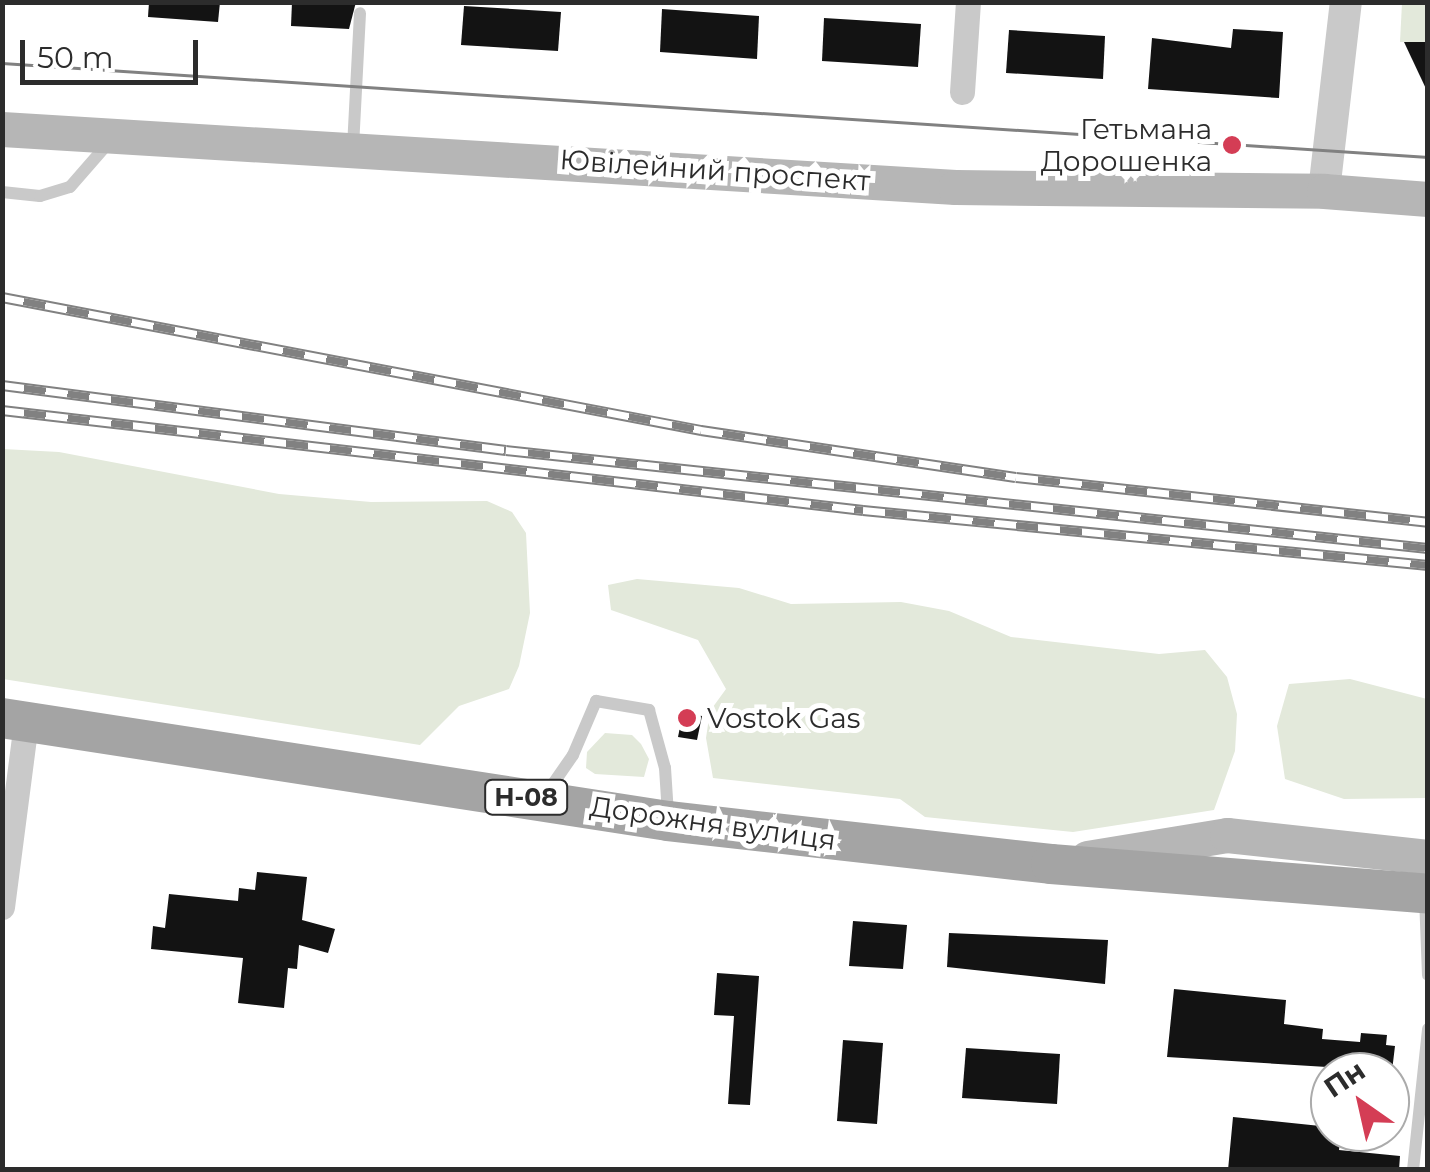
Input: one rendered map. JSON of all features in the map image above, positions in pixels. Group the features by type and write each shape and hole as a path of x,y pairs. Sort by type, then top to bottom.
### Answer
{"main road":[{"name":"Ювілейний проспект","path":"2,129 955,187 1324,191 1428,200"},
{"name":"Дорожня вулиця","path":"14,720 668,821 1051,864 1427,882"}],"street":[{"path":"962,92 968,2"},
{"path":"1324,191 1346,2"},
{"path":"2,907 14,720"}],"lane":[{"path":"353,150 360,13"},
{"path":"2,192 40,196 70,186 114,136"},
{"path":"542,799 573,755 596,701 649,710 666,768 668,821"},
{"path":"1427,882 1428,975"},
{"path":"1413,1170 1428,1028"}],"shaded area":[{"path":"1402,3 1427,3 1427,42 1400,42"},
{"path":"3,449 59,452 279,494 371,502 487,501 512,512 526,533 530,613 519,666 509,689 459,706 420,745 3,679"},
{"path":"637,579 739,588 791,604 901,602 949,611 1011,637 1159,654 1205,650 1227,677 1237,714 1235,751 1214,810 1073,832 925,817 900,799 713,778 706,738 710,711 726,689 698,640 611,610 608,585"},
{"path":"1350,679 1427,699 1427,798 1344,799 1285,779 1277,726 1289,684"},
{"path":"605,733 632,735 641,744 649,759 644,777 595,774 586,768 587,752"}],"building":[{"path":"149,2 220,2 218,22 148,17"},
{"path":"292,2 356,2 349,29 291,26"},
{"path":"464,6 561,12 558,51 461,45"},
{"path":"662,9 759,16 757,59 660,52"},
{"path":"824,18 921,24 918,67 822,61"},
{"path":"1233,29 1283,32 1279,98 1148,89 1152,38 1231,48"},
{"path":"1009,30 1105,36 1103,79 1006,73"},
{"path":"1404,42 1428,42 1428,93"},
{"path":"683,712 702,716 697,740 678,737"},
{"path":"257,872 307,877 302,920 335,929 328,953 299,945 297,969 288,968 284,1008 238,1003 243,958 151,949 153,926 165,928 169,894 238,901 239,888 255,890"},
{"path":"853,921 907,925 903,969 849,966"},
{"path":"949,933 1108,940 1105,984 947,967"},
{"path":"717,973 759,976 750,1105 728,1104 734,1016 714,1015"},
{"path":"1174,989 1286,1000 1284,1024 1323,1029 1322,1039 1360,1042 1361,1033 1387,1035 1386,1045 1395,1046 1394,1052 1310,1052 1310,1066 1167,1057"},
{"path":"843,1040 883,1043 877,1124 837,1121"},
{"path":"966,1048 1060,1054 1057,1104 962,1098"},
{"path":"1233,1117 1310,1125 1310,1152 1400,1156 1399,1170 1228,1170"}],"tram line":[{"path":"2,63 1428,157"}],"railway":[{"path":"2,297 701,430 1016,477 1428,522"},
{"path":"2,385 506,450 1428,548"},
{"path":"2,410 863,510 1428,565"}],"place":[{"name":"Гетьмана Дорошенка","path":"1232,145"},
{"name":"Vostok Gas","path":"687,718"}]}
